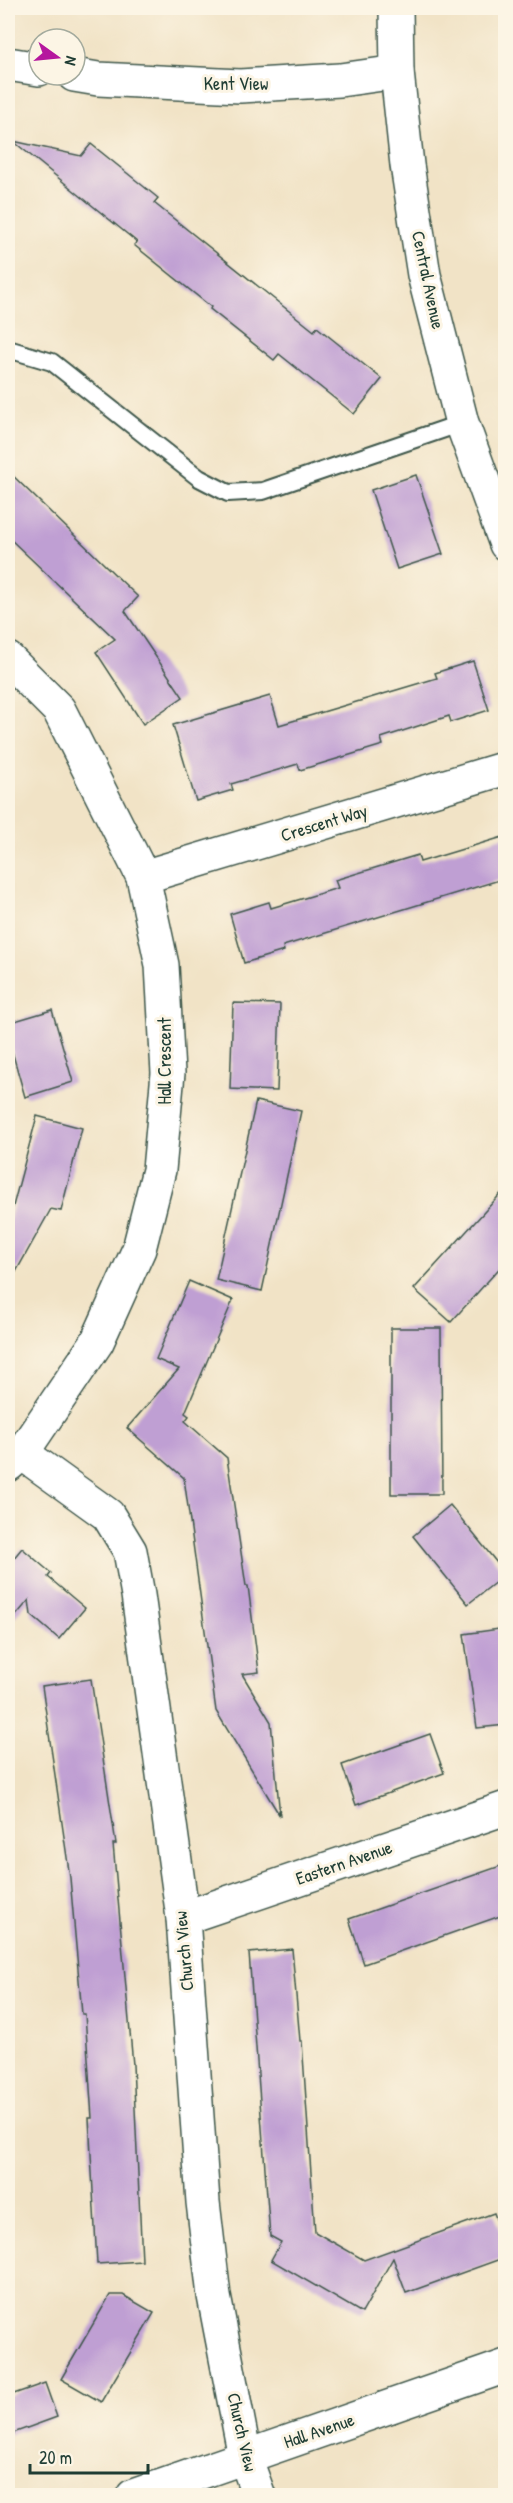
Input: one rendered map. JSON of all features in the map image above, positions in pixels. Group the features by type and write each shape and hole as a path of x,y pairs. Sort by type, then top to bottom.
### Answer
{"street":[{"name":"Central Avenue","path":"396,8 397,72 407,165 424,275 462,423 506,544"},
{"path":"8,64 27,67"},
{"name":"Kent View","path":"87,77 240,86 340,80 397,72"},
{"name":"Hall Crescent","path":"8,659 59,710 142,877 162,965 168,1062 159,1170 139,1249 98,1342 15,1459"},
{"name":"Crescent Way","path":"142,877 506,768"},
{"name":"Church View","path":"15,1459 108,1515 130,1551 183,1918 206,2225 214,2296 245,2457 259,2496"},
{"name":"Eastern Avenue","path":"183,1918 506,1808"},
{"name":"Hall Avenue","path":"133,2496 506,2366"}],"lane":[{"path":"8,349 52,362 199,478 228,493 263,491 462,423"}],"building":[{"path":"13,141 81,156 91,144 158,198 154,203 314,331 317,327 382,379 354,414 279,354 274,360 210,309 211,307 134,245 137,242"},
{"path":"8,471 138,597 125,611 183,697 143,724 96,652 115,639 8,537"},
{"path":"416,475 443,554 397,569 371,490"},
{"path":"473,661 489,710 451,722 449,716 381,738 383,745 300,770 298,764 231,784 233,790 196,801 173,725 270,696 279,725 437,678 435,673"},
{"path":"506,836 506,878 283,946 284,951 244,963 230,914 269,902 271,908 338,888 335,880 418,855 420,862"},
{"path":"233,1003 280,1004 277,1091 230,1089"},
{"path":"52,1010 73,1082 25,1097 8,1037 8,1023"},
{"path":"256,1101 301,1111 262,1291 216,1280"},
{"path":"37,1116 82,1128 61,1211 51,1209 8,1286 8,1225"},
{"path":"506,1188 506,1261 451,1322 414,1289"},
{"path":"189,1281 233,1300 185,1413 189,1416 185,1421 227,1458 246,1586 248,1586 259,1672 242,1674 271,1722 280,1816 216,1711 184,1478 127,1428 179,1369 156,1359"},
{"path":"391,1328 441,1328 442,1494 391,1494"},
{"path":"450,1505 506,1574 468,1604 413,1536"},
{"path":"22,1548 51,1573 48,1577 85,1608 59,1639 31,1615 29,1600 8,1625 8,1565"},
{"path":"506,1628 506,1725 477,1728 464,1634"},
{"path":"91,1679 116,1844 113,1844 133,2065 142,2261 97,2264 89,2118 92,2118 85,2014 82,2014 70,1878 42,1686"},
{"path":"430,1734 444,1773 356,1805 342,1765"},
{"path":"506,1864 506,1914 364,1964 349,1919"},
{"path":"292,1949 300,2041 302,2041 315,2232 364,2260 494,2213 506,2245 506,2257 406,2293 393,2258 362,2313 271,2260 281,2242 270,2236 249,1953"},
{"path":"110,2295 123,2295 154,2313 101,2402 61,2379"},
{"path":"45,2383 57,2417 8,2435 8,2396"}]}
